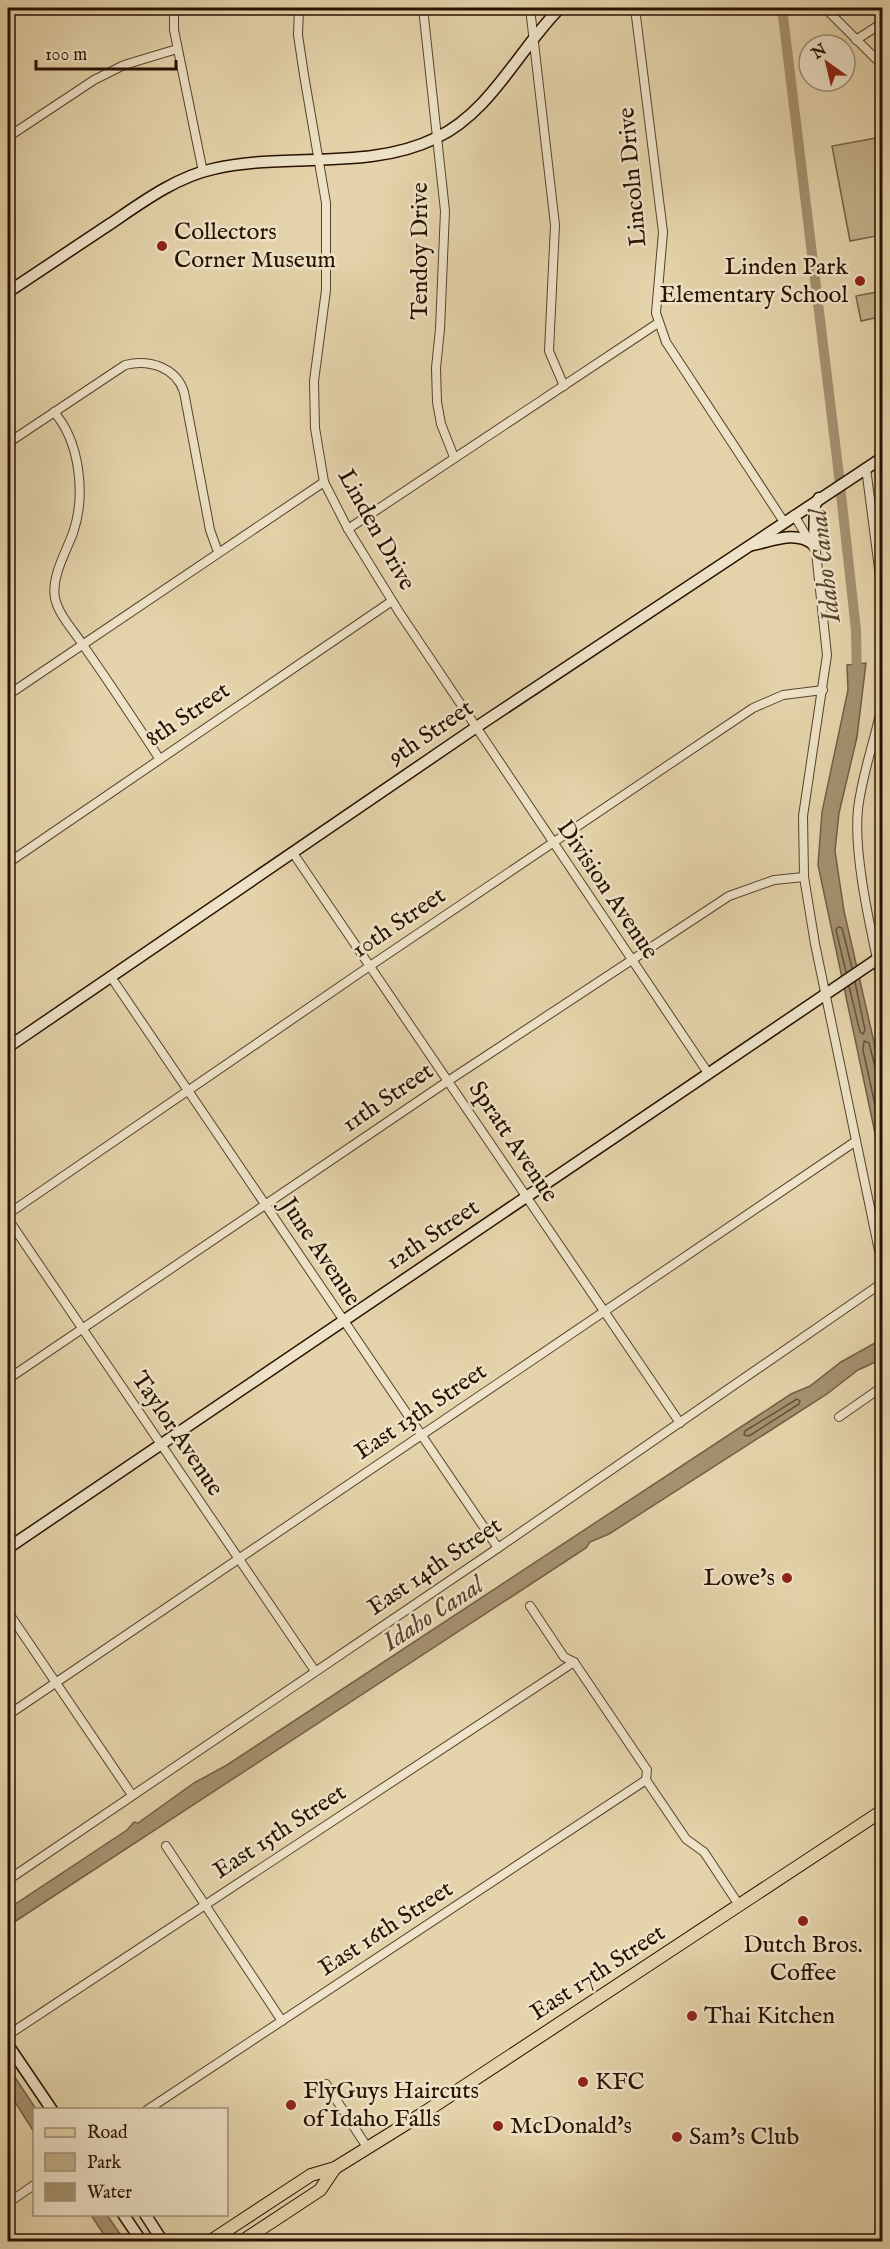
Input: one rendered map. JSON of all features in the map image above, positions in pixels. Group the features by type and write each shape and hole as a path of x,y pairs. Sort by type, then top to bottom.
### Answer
{"main road":[{"name":"East 17th Street","path":"209,2241 311,2175 335,2168 445,2099 882,1811"},
{"name":"East 17th Street","path":"241,2241 320,2190 335,2168"}],"street":[{"path":"174,8 177,49 203,172"},
{"name":"Linden Drive","path":"299,8 298,35 326,203 327,262 324,309 314,381 315,428 324,482 348,529 392,601 475,728"},
{"name":"Tendoy Drive","path":"423,8 435,139 445,212 436,368 437,402 441,424 454,457"},
{"path":"530,8 555,225 549,351 564,386"},
{"path":"8,292 131,210 173,185 203,172 263,161 387,154 435,139 469,115 560,8"},
{"name":"Lincoln Drive","path":"635,8 663,232 656,296 658,323 666,342 784,522"},
{"path":"825,8 849,33"},
{"path":"857,39 882,23"},
{"path":"857,41 882,65"},
{"path":"8,137 94,80 124,65 177,49"},
{"path":"348,529 658,323"},
{"path":"8,443 125,365 146,363 175,376 184,392 210,530 218,552"},
{"path":"54,411 69,431 75,453 79,501 77,517 59,569 54,596 82,644 159,758"},
{"name":"9th Street","path":"8,1045 475,728 882,458"},
{"path":"866,468 882,592"},
{"path":"8,695 324,482"},
{"path":"820,498 815,505 814,545 827,655 803,816 804,877 856,1141 874,1214 882,1265"},
{"path":"794,515 814,545"},
{"path":"745,547 797,536 806,538 814,545"},
{"name":"8th Street","path":"8,863 392,601"},
{"name":"10th Street","path":"8,1214 371,965 753,708 783,695 823,690"},
{"path":"882,707 868,758 857,824 861,871 881,958 882,982"},
{"name":"Division Avenue","path":"475,728 708,1073"},
{"name":"Spratt Avenue","path":"293,853 680,1423"},
{"name":"11th Street","path":"8,1379 448,1081 729,896 774,880 804,877"},
{"name":"12th Street","path":"8,1548 881,958"},
{"name":"June Avenue","path":"111,977 498,1548"},
{"name":"East 13th Street","path":"8,1715 856,1141"},
{"name":"Taylor Avenue","path":"8,1220 315,1671"},
{"name":"East 14th Street","path":"8,1880 498,1548 882,1283"},
{"path":"839,1417 882,1387"},
{"path":"530,1606 564,1657 574,1662 647,1770 646,1780 686,1839 704,1852 739,1905"},
{"path":"8,1612 132,1795"},
{"name":"East 15th Street","path":"8,2035 574,1662"},
{"name":"East 16th Street","path":"149,2108 646,1780"},
{"path":"166,1846 282,2020"},
{"path":"8,2045 51,2108"},
{"path":"326,2084 367,2147"},
{"path":"8,2203 33,2186"},
{"path":"124,2216 142,2241"},
{"path":"146,2216 164,2241"}],"green space":[{"path":"882,137 882,235 850,241 832,146"},
{"path":"882,291 882,333 879,317 861,321 856,296"}],"water":[{"name":"Idaho Canal","path":"866,663 857,737 839,813 835,851 844,911 882,1077 882,1166 818,865 822,812 848,690 847,665"},
{"name":"Idaho Canal","path":"882,1339 882,1359 858,1370 827,1394 609,1534 590,1542 586,1548 8,1926 8,1909 127,1830 134,1822 138,1823 194,1783 227,1765 791,1394 810,1386 841,1362"},
{"path":"8,2067 35,2108 33,2108 33,2130 8,2091"},
{"path":"92,2216 108,2216 125,2241 108,2241"}],"waterway":[{"name":"Idaho Canal","path":"782,8 838,467 856,630 857,678"}],"place":[{"name":"Collectors Corner Museum","path":"162,246"},
{"name":"Linden Park Elementary School","path":"860,281"},
{"name":"Lowe's","path":"787,1578"},
{"name":"Dutch Bros. Coffee","path":"803,1921"},
{"name":"Thai Kitchen","path":"692,2016"},
{"name":"KFC","path":"583,2082"},
{"name":"FlyGuys Haircuts of Idaho Falls","path":"291,2105"},
{"name":"McDonald's","path":"498,2126"},
{"name":"Sam's Club","path":"677,2137"}]}
